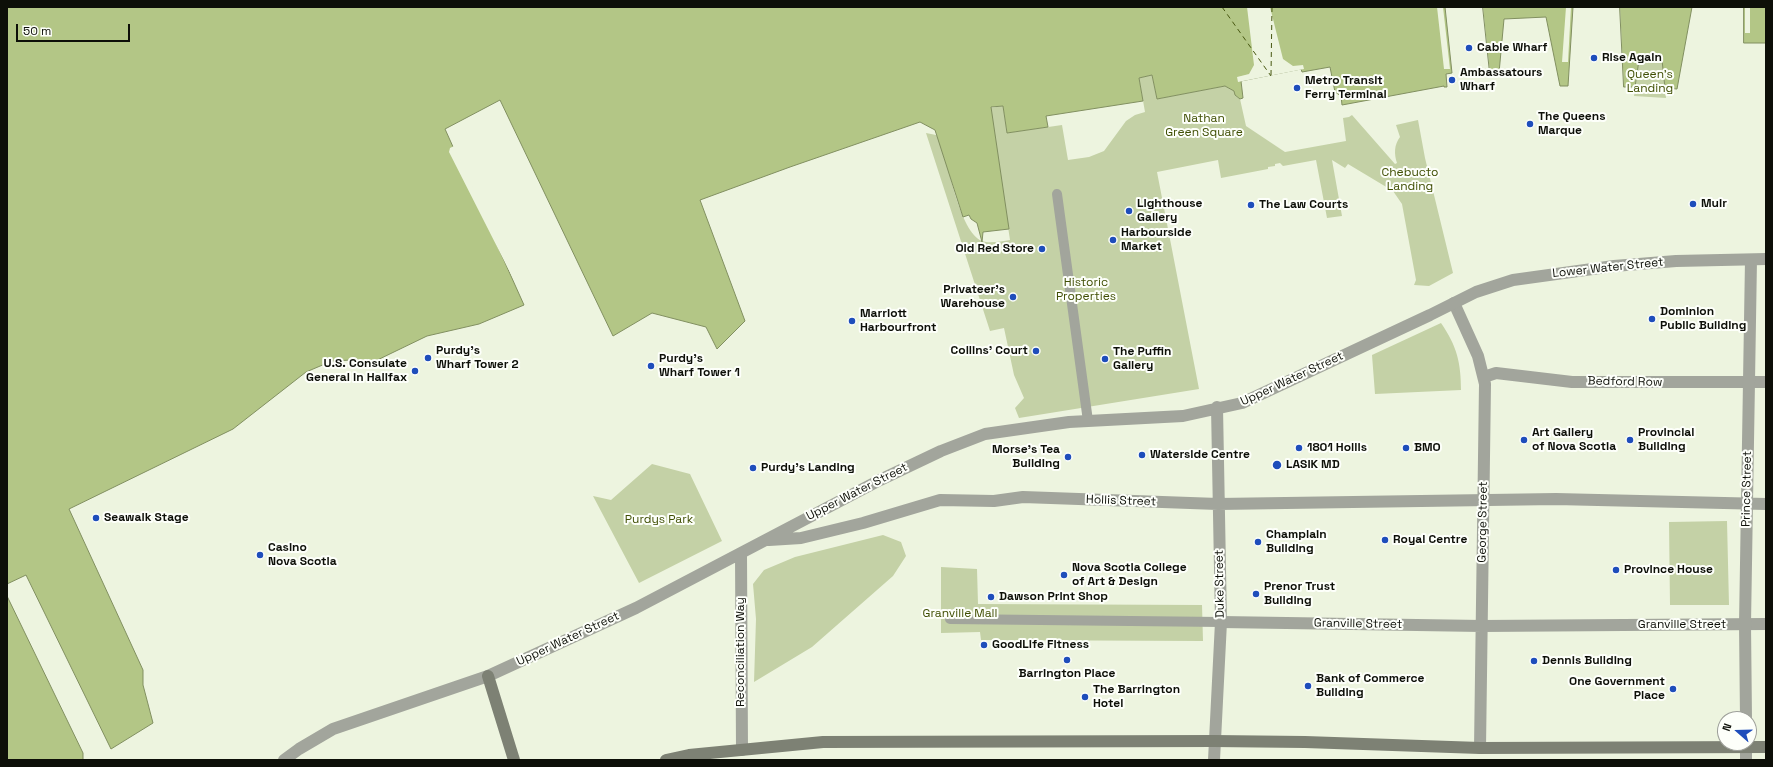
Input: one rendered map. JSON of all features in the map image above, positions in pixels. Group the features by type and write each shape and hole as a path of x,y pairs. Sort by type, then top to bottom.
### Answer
{"main road":[{"path":"488,676 514,760"},
{"path":"666,760 689,755 823,742 1214,741 1305,742 1480,748 1717,745"}],"street":[{"path":"1057,194 1088,421"},
{"name":"Lower Water Street","path":"1454,303 1476,292 1513,280 1569,271 1676,261 1766,259"},
{"name":"Prince Street","path":"1746,711 1745,624 1751,260"},
{"name":"Upper Water Street","path":"284,760 299,749 333,729 488,676 636,608 741,554 857,491 962,442 998,431 1069,422 1183,416 1217,407 1242,403 1454,303"},
{"name":"George Street","path":"1454,303 1469,336 1484,377 1480,748"},
{"name":"Bedford Row","path":"1484,377 1496,373 1572,382 1766,382"},
{"name":"Duke Street","path":"1214,760 1221,622 1217,407"},
{"name":"Hollis Street","path":"765,541 808,536 863,523 940,500 994,501 1023,497 1218,504 1556,499 1766,504"},
{"name":"Reconciliation Way","path":"741,554 742,750"},
{"name":"Granville Street","path":"950,619 1482,626 1766,624"}],"green space":[{"name":"Queen's Landing","path":"1639,60 1663,60 1666,98 1634,96"},
{"name":"Historic Properties","path":"1152,75 1157,99 1225,86 1234,91 1235,95 1240,99 1246,126 1285,152 1346,141 1343,118 1352,115 1395,164 1397,163 1395,156 1396,146 1400,137 1396,125 1418,120 1425,158 1453,273 1429,286 1414,285 1416,280 1402,204 1393,191 1348,164 1345,168 1332,160 1342,216 1327,218 1316,160 1283,166 1280,163 1275,164 1275,166 1268,167 1268,169 1221,178 1218,160 1157,172 1199,389 1019,418 1015,408 1024,398 1014,375 1004,328 990,331 926,133 936,135 941,140 961,211 974,235 985,242 1010,240 990,108 1003,106 1007,133 1062,125 1068,160 1089,157 1104,151 1126,121 1135,115 1145,112 1139,78"},
{"path":"1441,323 1451,339 1457,355 1461,390 1375,394 1372,355"},
{"name":"Purdys Park","path":"652,464 690,474 722,541 639,583 593,496 611,500"},
{"path":"1727,521 1729,605 1670,605 1669,522"},
{"path":"883,535 901,542 906,556 893,576 812,647 754,682 756,619 753,584 764,570 795,557"},
{"name":"Granville Mall","path":"941,567 977,569 978,604 1202,605 1203,641 981,640 980,632 941,633"}],"shaded area":[{"path":"7,7 1445,7 1452,73 1446,74 1447,87 1444,86 1342,105 1341,96 1335,92 1330,67 1302,72 1301,69 1241,81 1243,98 1240,99 1235,95 1234,91 1225,86 1157,99 1152,75 1139,78 1143,101 1046,116 1048,127 1007,133 1003,106 991,107 1009,229 983,232 982,242 977,223 971,219 969,215 963,217 935,130 920,122 700,200 745,321 717,349 706,327 652,313 613,336 500,100 445,129 524,305 479,324 427,336 367,365 352,360 332,361 306,372 233,429 69,509 143,670 143,685 153,723 111,749 26,575 7,584"},
{"path":"1483,7 1573,7 1568,86 1560,86 1546,17 1504,19 1499,73 1490,73"},
{"path":"1620,7 1692,7 1677,89 1665,88 1662,60 1639,60 1635,87 1624,87"},
{"path":"1744,7 1766,7 1766,43 1744,43"},
{"path":"7,596 83,753 83,760 7,760"}],"pier":[{"path":"1247,7 1270,7 1283,59 1293,66 1303,65 1304,69 1238,82 1237,77 1249,74 1254,65"},
{"path":"1437,7 1443,7 1450,69 1444,69"},
{"path":"1566,7 1571,7 1568,62 1562,62"},
{"path":"1745,7 1750,7 1750,33 1745,33"},
{"path":"454,146 521,294 449,152 450,148"}],"ferry route":[{"path":"1222,7 1271,76"},
{"path":"1271,75 1272,7"}],"place":[{"name":"Cable Wharf","path":"1469,48"},
{"name":"Rise Again","path":"1594,58"},
{"name":"Ambassatours Wharf","path":"1452,80"},
{"name":"Metro Transit Ferry Terminal","path":"1297,88"},
{"name":"The Queens Marque","path":"1530,124"},
{"name":"Muir","path":"1693,204"},
{"name":"The Law Courts","path":"1251,205"},
{"name":"Lighthouse Gallery","path":"1129,211"},
{"name":"Harbourside Market","path":"1113,240"},
{"name":"Old Red Store","path":"1042,249"},
{"name":"Privateer’s Warehouse","path":"1013,297"},
{"name":"Dominion Public Building","path":"1652,319"},
{"name":"Marriott Harbourfront","path":"852,321"},
{"name":"Collins’ Court","path":"1036,351"},
{"name":"Purdy's Wharf Tower 2","path":"428,358"},
{"name":"The Puffin Gallery","path":"1105,359"},
{"name":"Purdy's Wharf Tower 1","path":"651,366"},
{"name":"U.S. Consulate General in Halifax","path":"415,371"},
{"name":"Art Gallery of Nova Scotia","path":"1524,440"},
{"name":"Provincial Building","path":"1630,440"},
{"name":"1801 Hollis","path":"1299,448"},
{"name":"BMO","path":"1406,448"},
{"name":"Waterside Centre","path":"1142,455"},
{"name":"Morse's Tea Building","path":"1068,457"},
{"name":"LASIK MD","path":"1277,465"},
{"name":"Purdy's Landing","path":"753,468"},
{"name":"Seawalk Stage","path":"96,518"},
{"name":"Royal Centre","path":"1385,540"},
{"name":"Champlain Building","path":"1258,542"},
{"name":"Casino Nova Scotia","path":"260,555"},
{"name":"Province House","path":"1616,570"},
{"name":"Nova Scotia College of Art & Design","path":"1064,575"},
{"name":"Prenor Trust Building","path":"1256,594"},
{"name":"Dawson Print Shop","path":"991,597"},
{"name":"GoodLife Fitness","path":"984,645"},
{"name":"Barrington Place","path":"1067,660"},
{"name":"Dennis Building","path":"1534,661"},
{"name":"Bank of Commerce Building","path":"1308,686"},
{"name":"One Government Place","path":"1673,689"},
{"name":"The Barrington Hotel","path":"1085,697"}],"park label":[{"name":"Nathan Green Square","path":"1204,126"},
{"name":"Chebucto Landing","path":"1410,180"}]}
